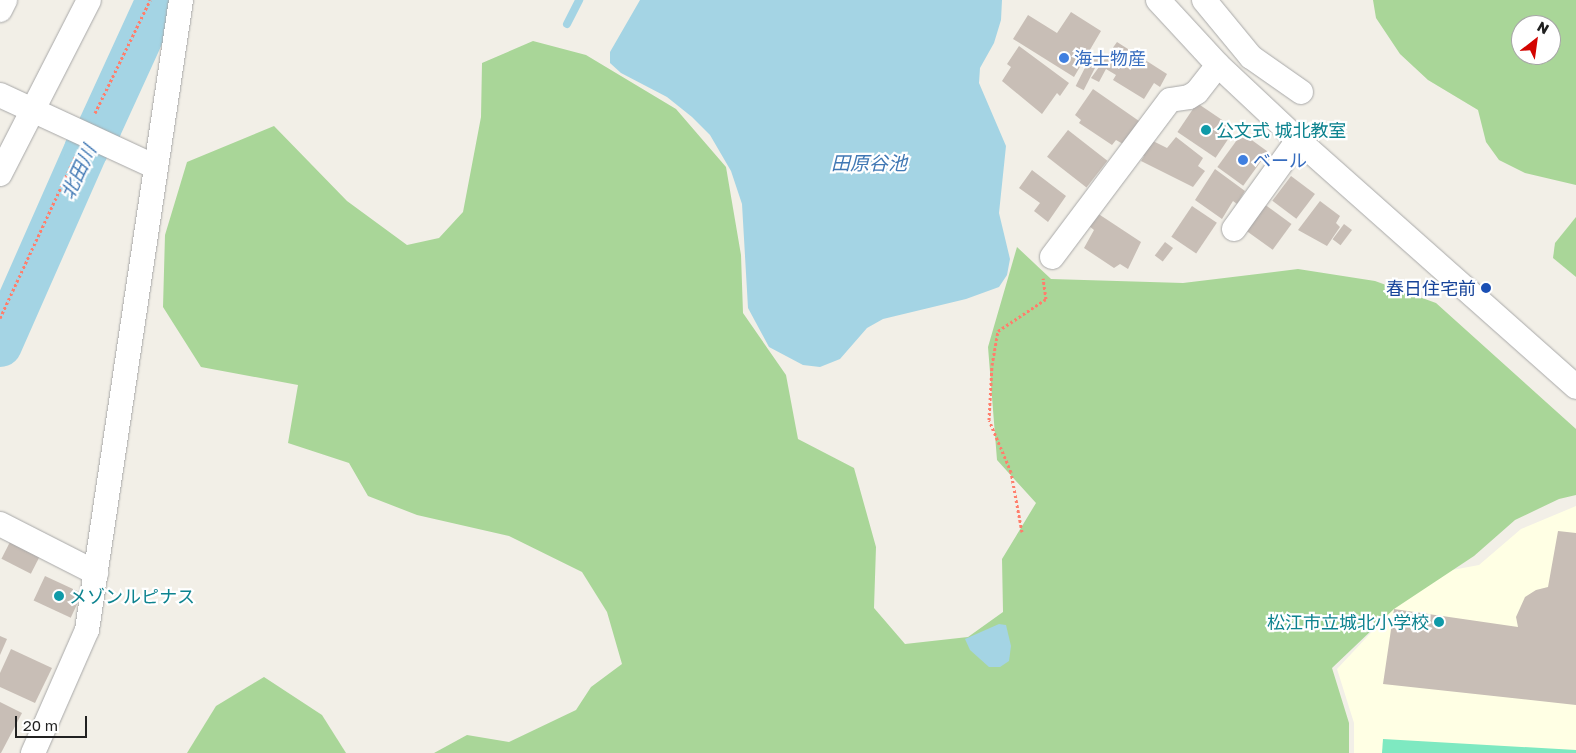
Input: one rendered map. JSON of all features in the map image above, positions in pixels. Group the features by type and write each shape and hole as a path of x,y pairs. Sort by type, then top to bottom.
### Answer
{"street":[{"path":"0,10 5,0"},
{"path":"0,174 88,0"},
{"path":"33,753 87,630 127,373 154,166 181,0"},
{"path":"1158,0 1218,65 1298,140 1576,386"},
{"path":"1204,0 1252,57 1301,92"},
{"path":"1052,257 1170,100 1190,97 1197,92 1218,65"},
{"path":"0,95 154,166"},
{"path":"1234,229 1298,140"},
{"path":"1,527 96,573"}],"path":[{"path":"0,318 91,138 150,0"},
{"path":"1022,532 1011,472 989,420 994,342 1002,328 1046,298 1043,274 1052,257"}],"shaded area":[{"name":"松江市立城北小学校","path":"1576,506 1576,753 1354,753 1354,723 1337,669 1425,575 1479,565 1521,529"}],"green space":[{"path":"1373,0 1576,0 1576,185 1525,173 1499,160 1486,142 1478,110 1428,80 1400,54 1376,18"},
{"path":"533,41 586,55 676,109 726,167 741,255 743,313 786,375 798,439 854,468 876,547 874,608 905,644 968,637 1003,612 1002,559 1036,503 997,460 988,347 1017,247 1051,279 1183,283 1298,269 1375,281 1436,303 1576,429 1576,495 1559,499 1515,520 1474,556 1394,609 1332,668 1349,723 1349,753 434,753 467,735 509,742 576,710 591,687 622,664 607,612 582,572 509,536 417,515 368,496 349,463 288,443 298,385 201,367 163,307 165,235 187,162 274,126 347,201 407,245 439,238 463,212 481,117 482,63"},
{"path":"1576,217 1576,277 1553,258 1555,243"},
{"path":"264,677 322,715 346,753 187,753 216,706"},
{"path":"1383,739 1576,750 1576,753 1382,753"}],"water":[{"name":"田原谷池","path":"640,0 1002,0 1001,20 994,43 980,68 979,83 1006,146 999,213 1010,259 1007,275 999,287 966,299 883,319 867,328 840,359 820,367 803,365 769,347 748,308 742,204 731,171 710,135 692,117 667,97 621,73 610,63 610,52"},
{"path":"999,624 1006,625 1011,646 1009,661 1000,667 989,667 970,650 965,639"}],"building":[{"name":"海士物産","path":"1071,12 1101,31 1074,77 1013,39 1028,15 1057,33"},
{"path":"1117,42 1167,74 1160,87 1154,83 1144,99 1113,80 1116,75 1106,69 1099,82 1091,78"},
{"path":"1019,46 1069,83 1060,96 1057,93 1042,114 1002,81 1011,67 1007,64"},
{"path":"1092,54 1100,58 1084,90 1076,86"},
{"path":"1093,89 1139,121 1123,144 1116,140 1112,145 1079,123 1081,120 1075,115"},
{"name":"公文式 城北教室","path":"1197,103 1235,129 1216,158 1177,132"},
{"path":"1068,130 1107,161 1086,188 1047,157"},
{"name":"ベール","path":"1242,133 1268,152 1243,186 1217,167"},
{"path":"1176,137 1203,158 1198,166 1205,171 1193,187 1141,161 1144,156 1139,153 1149,139 1167,148"},
{"path":"1215,169 1245,191 1237,204 1233,201 1222,219 1195,200"},
{"path":"1032,170 1066,196 1048,222 1034,211 1040,203 1019,188"},
{"path":"1291,176 1315,194 1296,219 1272,201"},
{"path":"1320,201 1340,216 1336,223 1340,227 1327,246 1298,230"},
{"path":"1264,204 1292,224 1273,250 1245,230"},
{"path":"1192,206 1217,223 1196,253 1171,237"},
{"path":"1097,213 1141,242 1128,269 1120,264 1114,268 1084,248 1094,230 1089,226"},
{"path":"1344,224 1352,230 1341,245 1333,239"},
{"path":"1165,242 1173,248 1163,262 1155,256"},
{"name":"松江市立城北小学校","path":"1558,531 1576,533 1576,705 1383,684 1394,609 1518,627 1516,617 1525,597 1536,590 1548,587"},
{"path":"11,540 40,555 31,574 1,559"},
{"name":"メゾンルピナス","path":"45,576 82,593 71,618 34,600"},
{"path":"0,636 7,639 0,655"},
{"path":"11,649 52,668 35,703 0,687 0,673"},
{"path":"0,702 22,713 1,753 0,753"}],"waterway":[{"name":"北田川","path":"0,345 86,150 99,129 158,0"},
{"path":"567,24 579,0"}],"place":[{"name":"海士物産","path":"1064,58"},
{"name":"公文式 城北教室","path":"1206,130"},
{"name":"ベール","path":"1243,160"},
{"name":"春日住宅前","path":"1486,288"},
{"name":"メゾンルピナス","path":"59,596"},
{"name":"松江市立城北小学校","path":"1439,622"}]}
